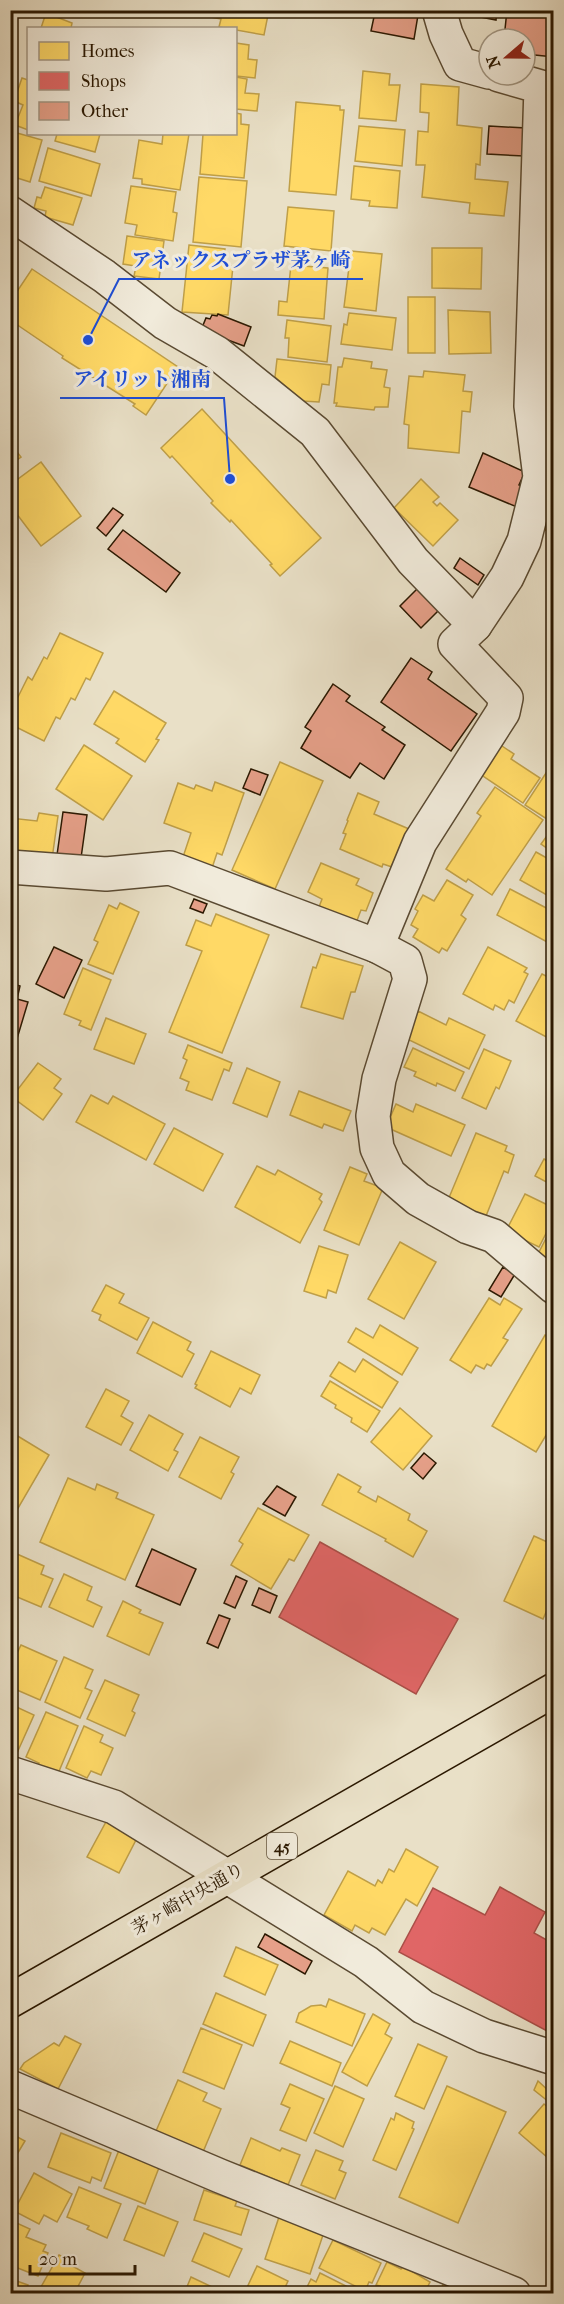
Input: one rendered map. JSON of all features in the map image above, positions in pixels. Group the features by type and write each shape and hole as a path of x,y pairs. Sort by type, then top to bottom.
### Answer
{"main road":[{"name":"茅ヶ崎中央通り","path":"10,2001 554,1690"}],"street":[{"path":"439,10 446,34 460,64 477,69"},
{"path":"377,946 420,842 503,712 506,698 456,644 475,625 507,577 524,541 547,478 531,406 541,87 537,86"},
{"path":"10,213 104,276 165,323 217,353 315,432 413,561 475,625"},
{"path":"10,867 106,874 170,868 377,946 405,961 410,979 379,1079 373,1116 376,1148 389,1174 418,1199 468,1227 494,1236 554,1287"},
{"path":"10,1773 114,1807 366,1962 423,2007 484,2036 535,2054 554,2058"},
{"path":"10,2087 220,2176 514,2294"}],"building: Homes":[{"path":"211,10 269,10 264,35 237,30 237,27 219,27 221,19 210,17"},
{"path":"46,13 72,23 71,27 41,27"},
{"path":"237,43 249,45 248,59 257,60 255,78 237,76"},
{"path":"363,71 390,74 389,85 400,85 396,121 359,118"},
{"path":"237,77 247,79 245,93 259,94 257,111 237,109"},
{"path":"22,78 27,80 27,130 15,125 23,105 14,101"},
{"path":"421,84 459,87 457,125 482,128 480,165 476,164 475,179 508,182 504,216 469,213 470,203 422,197 425,165 416,165 418,131 428,132 429,113 420,112"},
{"path":"296,102 340,106 340,110 344,110 336,195 289,191"},
{"path":"237,113 241,114 241,124 249,125 244,178 200,174 203,135 237,135"},
{"path":"359,126 405,130 402,166 355,161"},
{"path":"10,131 42,140 30,182 14,177 11,186"},
{"path":"57,135 100,135 95,152 55,141"},
{"path":"163,135 189,135 180,190 142,184 142,179 133,178 139,140 162,144"},
{"path":"48,148 100,164 91,196 39,181"},
{"path":"354,166 400,171 397,208 369,206 370,201 351,199"},
{"path":"199,177 247,181 241,247 193,242"},
{"path":"131,186 176,192 173,212 177,213 173,241 135,235 137,225 125,223"},
{"path":"45,187 82,198 73,225 45,217 46,211 34,208 37,197 41,198"},
{"path":"288,207 334,211 331,251 284,246"},
{"path":"127,236 164,241 159,279 134,276 136,266 123,264"},
{"path":"189,245 225,249 223,265 233,266 228,315 182,312"},
{"path":"432,248 482,248 481,289 432,288"},
{"path":"351,251 382,254 376,311 344,307"},
{"path":"291,265 328,268 324,319 278,315 279,301 287,302"},
{"path":"32,269 178,367 146,415 133,406 135,404 62,358 63,356 13,322 10,323 10,302"},
{"path":"408,297 435,297 435,353 408,353"},
{"path":"448,310 490,312 491,353 449,354"},
{"path":"349,313 396,318 392,350 341,344 344,324 347,325"},
{"path":"287,320 331,326 327,362 288,357 289,338 285,338"},
{"path":"550,349 554,349 554,372 549,372"},
{"path":"344,358 372,362 371,368 387,370 384,387 390,388 388,407 375,407 374,410 336,406 337,403 334,403 338,367 342,367"},
{"path":"277,359 331,365 329,385 322,384 319,402 302,401 275,377"},
{"path":"424,371 465,375 463,391 472,392 470,412 462,411 459,453 408,448 409,425 404,424 409,376 423,377"},
{"path":"202,409 321,538 280,576 270,565 272,564 231,520 230,522 211,503 213,501 172,456 170,458 161,448"},
{"path":"10,443 21,457 10,465"},
{"path":"41,462 81,516 41,546 10,505 10,485"},
{"path":"421,479 439,497 433,502 437,506 440,503 458,520 433,546 394,508"},
{"path":"554,495 554,533 542,529"},
{"path":"60,633 103,653 90,680 86,678 75,700 71,698 60,719 56,717 44,741 10,724 10,703 14,696 18,697 28,677 32,680 44,657 47,659"},
{"path":"114,691 166,723 156,739 159,740 145,762 116,743 119,739 94,724"},
{"path":"499,744 514,754 511,759 540,778 523,803 480,774"},
{"path":"84,745 132,776 103,820 56,789"},
{"path":"280,762 323,781 275,889 232,870"},
{"path":"546,773 554,778 553,823 525,805"},
{"path":"215,782 244,793 222,855 217,853 211,871 182,860 191,833 164,823 178,783 194,789 196,785 212,791"},
{"path":"495,787 543,820 492,895 468,879 466,882 446,869 481,816 477,813"},
{"path":"358,793 379,802 374,814 409,829 392,867 383,864 382,867 340,849 346,834 343,833 347,820"},
{"path":"39,813 58,816 52,859 10,853 10,818 37,821"},
{"path":"554,826 554,853 541,844"},
{"path":"536,852 554,862 548,872 554,875 554,899 520,880"},
{"path":"321,863 359,879 356,885 373,893 366,911 361,910 356,923 319,907 322,899 308,892"},
{"path":"447,880 473,895 461,915 466,919 447,951 442,948 439,953 413,937 418,929 411,925 418,911 415,909 423,895 434,901"},
{"path":"510,889 554,912 554,933 549,943 497,915"},
{"path":"120,903 139,912 113,974 88,964 98,942 94,940 109,905 117,909"},
{"path":"216,914 269,935 222,1053 169,1032 202,951 186,945 196,920 211,926"},
{"path":"488,947 527,968 524,972 528,974 514,1003 509,1000 504,1010 495,1005 493,1010 463,994"},
{"path":"321,954 363,966 355,992 351,992 343,1019 301,1007 313,967 316,968"},
{"path":"83,968 111,980 91,1030 79,1025 81,1021 64,1014"},
{"path":"542,974 554,980 554,1041 516,1021"},
{"path":"418,1011 446,1025 449,1018 485,1035 469,1069 405,1038"},
{"path":"106,1018 146,1034 134,1064 94,1049"},
{"path":"188,1045 232,1063 229,1071 224,1069 212,1100 186,1090 189,1082 180,1078 187,1060 183,1058"},
{"path":"413,1048 464,1072 455,1091 437,1083 436,1086 414,1076 416,1072 404,1067"},
{"path":"484,1049 511,1061 499,1089 496,1087 486,1109 462,1098"},
{"path":"38,1063 61,1079 54,1088 62,1094 43,1120 12,1097"},
{"path":"247,1068 280,1082 267,1117 233,1103"},
{"path":"299,1091 351,1111 343,1131 324,1124 322,1128 290,1115"},
{"path":"91,1095 108,1104 113,1096 165,1124 146,1160 76,1122"},
{"path":"396,1104 413,1112 416,1104 465,1125 451,1156 386,1127"},
{"path":"174,1128 223,1154 203,1191 154,1164"},
{"path":"476,1133 507,1146 505,1151 514,1155 508,1173 504,1171 486,1216 448,1200"},
{"path":"544,1159 554,1165 554,1186 535,1176"},
{"path":"257,1166 275,1175 278,1170 322,1194 319,1199 322,1202 300,1243 235,1207"},
{"path":"350,1167 367,1174 364,1181 383,1188 359,1245 324,1230"},
{"path":"525,1194 554,1208 554,1218 539,1247 506,1231"},
{"path":"554,1223 554,1262 538,1254"},
{"path":"400,1242 436,1262 404,1319 368,1299"},
{"path":"319,1246 348,1255 336,1293 328,1290 326,1298 304,1291"},
{"path":"106,1285 124,1294 119,1303 149,1318 137,1340 99,1320 101,1315 92,1311"},
{"path":"489,1298 500,1305 504,1298 522,1309 503,1338 508,1340 491,1366 487,1364 484,1369 476,1365 471,1373 450,1360"},
{"path":"153,1322 191,1342 187,1350 194,1354 182,1377 137,1353"},
{"path":"380,1325 418,1348 402,1375 348,1342 356,1328 373,1338"},
{"path":"545,1335 553,1340 550,1347 554,1349 554,1422 536,1452 492,1426"},
{"path":"211,1351 260,1375 251,1394 240,1388 230,1407 195,1388"},
{"path":"363,1359 398,1382 382,1408 330,1376 339,1362 355,1372"},
{"path":"330,1381 380,1411 367,1432 351,1422 352,1418 335,1408 336,1405 321,1396"},
{"path":"106,1389 129,1401 121,1416 133,1423 121,1445 86,1427"},
{"path":"400,1408 432,1436 403,1470 371,1442"},
{"path":"149,1415 183,1434 174,1450 178,1452 168,1471 130,1450"},
{"path":"16,1435 49,1455 10,1522 10,1445"},
{"path":"200,1437 239,1457 231,1472 234,1474 221,1499 179,1477"},
{"path":"338,1474 361,1487 358,1492 376,1502 378,1496 410,1514 408,1520 427,1531 413,1557 385,1541 386,1539 322,1505"},
{"path":"68,1478 95,1490 97,1484 118,1493 116,1498 154,1515 125,1580 40,1542"},
{"path":"258,1508 309,1535 294,1561 289,1559 271,1589 231,1565 243,1544 239,1541"},
{"path":"534,1536 554,1545 554,1602 551,1601 543,1619 504,1601"},
{"path":"17,1554 44,1566 41,1574 53,1579 41,1607 10,1594 10,1569"},
{"path":"64,1574 92,1587 87,1600 102,1607 93,1627 49,1607"},
{"path":"123,1601 141,1610 139,1613 163,1623 149,1655 107,1636"},
{"path":"21,1645 57,1661 40,1700 10,1687 10,1668"},
{"path":"64,1657 93,1670 85,1688 92,1691 80,1718 45,1702"},
{"path":"105,1680 139,1695 132,1711 135,1713 125,1736 87,1719"},
{"path":"10,1704 34,1715 17,1753 12,1750 10,1753"},
{"path":"46,1712 78,1726 57,1776 37,1767 39,1763 26,1757"},
{"path":"84,1726 103,1735 100,1742 113,1748 101,1775 91,1771 87,1778 66,1768"},
{"path":"107,1820 138,1836 119,1873 87,1857"},
{"path":"406,1849 438,1867 417,1906 406,1899 385,1935 372,1928 369,1933 355,1925 352,1931 324,1915 348,1871 375,1886 378,1880 382,1883 389,1869 394,1872"},
{"path":"236,1947 278,1965 265,1995 224,1976"},
{"path":"216,1993 266,2015 253,2046 203,2024"},
{"path":"329,1999 365,2014 352,2046 296,2022 299,2013 311,2006 326,2007"},
{"path":"373,2014 390,2024 385,2034 392,2038 367,2086 342,2072"},
{"path":"201,2028 242,2045 224,2089 183,2072"},
{"path":"65,2036 81,2044 58,2089 20,2069 24,2063 54,2043 59,2046"},
{"path":"290,2041 341,2063 332,2086 280,2063"},
{"path":"418,2044 447,2057 424,2109 395,2096"},
{"path":"178,2080 207,2093 203,2101 221,2109 203,2152 156,2131"},
{"path":"538,2081 550,2092 554,2088 554,2106 534,2090"},
{"path":"290,2084 324,2099 306,2141 280,2130 290,2108 281,2104"},
{"path":"335,2086 364,2099 343,2147 314,2133"},
{"path":"447,2086 506,2112 458,2223 399,2197"},
{"path":"544,2104 554,2112 554,2163 519,2133"},
{"path":"396,2113 414,2122 412,2128 414,2129 396,2170 373,2160 391,2118 394,2120"},
{"path":"10,2133 25,2141 10,2166"},
{"path":"61,2133 111,2153 101,2181 92,2177 90,2183 48,2167"},
{"path":"251,2138 280,2151 282,2148 300,2155 288,2185 240,2165"},
{"path":"119,2150 160,2165 145,2204 104,2188"},
{"path":"316,2150 343,2161 339,2170 346,2173 335,2199 301,2185"},
{"path":"34,2173 72,2194 57,2222 44,2215 39,2224 14,2211"},
{"path":"79,2187 121,2204 107,2238 87,2229 89,2226 67,2217"},
{"path":"204,2190 237,2201 235,2206 249,2210 241,2235 194,2220"},
{"path":"138,2206 178,2222 164,2256 124,2240"},
{"path":"279,2217 324,2232 310,2274 265,2259"},
{"path":"10,2220 30,2229 26,2237 46,2245 43,2251 48,2253 38,2276 10,2265"},
{"path":"204,2233 242,2249 229,2277 192,2261"},
{"path":"333,2240 381,2263 372,2283 369,2282 365,2291 319,2268"},
{"path":"59,2255 69,2260 67,2263 85,2273 74,2294 37,2294"},
{"path":"387,2262 401,2269 403,2266 430,2282 424,2294 383,2294 378,2291 380,2286 376,2285"},
{"path":"257,2266 288,2281 283,2292 286,2294 244,2294"},
{"path":"320,2273 348,2287 351,2294 307,2294 305,2291 311,2279 316,2282"},
{"path":"10,2274 11,2279 28,2285 25,2294 10,2294"},
{"path":"191,2277 227,2294 184,2294"},
{"path":"445,2280 478,2294 439,2294"}],"building: Shops":[{"path":"320,1542 458,1619 416,1694 279,1617"},
{"path":"500,1887 545,1912 534,1933 554,1944 554,2023 549,2032 399,1952 433,1888 485,1915"}],"building: Other":[{"path":"480,10 497,10 496,20 480,17"},
{"path":"507,10 554,10 554,57 537,55 537,27 505,27"},
{"path":"395,11 418,15 414,39 371,31 375,12 394,15"},
{"path":"489,126 526,128 524,156 487,154"},
{"path":"218,314 251,327 244,346 201,330 206,318 210,319 212,315 217,316"},
{"path":"483,453 525,472 519,485 525,488 517,507 469,487"},
{"path":"113,508 123,515 106,536 97,528"},
{"path":"123,530 180,573 166,592 108,549"},
{"path":"460,558 484,575 478,585 454,568"},
{"path":"419,587 440,609 421,628 400,606"},
{"path":"411,658 432,672 428,679 477,714 451,751 381,702"},
{"path":"333,684 350,696 346,701 385,727 382,730 405,745 384,779 360,763 350,778 301,748 311,731 305,727"},
{"path":"251,769 268,775 260,795 243,788"},
{"path":"63,812 87,815 81,858 57,855"},
{"path":"194,899 207,904 203,913 190,908"},
{"path":"54,947 82,960 64,998 36,984"},
{"path":"10,983 20,986 17,999 28,1002 16,1042 10,1040"},
{"path":"503,1267 515,1274 501,1297 489,1290"},
{"path":"424,1453 436,1463 423,1479 411,1468"},
{"path":"277,1486 296,1497 285,1516 263,1504"},
{"path":"152,1549 196,1569 180,1605 136,1586"},
{"path":"236,1576 247,1581 235,1608 224,1603"},
{"path":"259,1588 277,1596 270,1613 252,1605"},
{"path":"219,1615 230,1619 218,1648 207,1643"},
{"path":"265,1934 312,1961 305,1974 258,1947"}],"place":[{"name":"アネックスプラザ茅ヶ崎","path":"88,340"},
{"name":"アイリット湘南","path":"230,479"}]}
